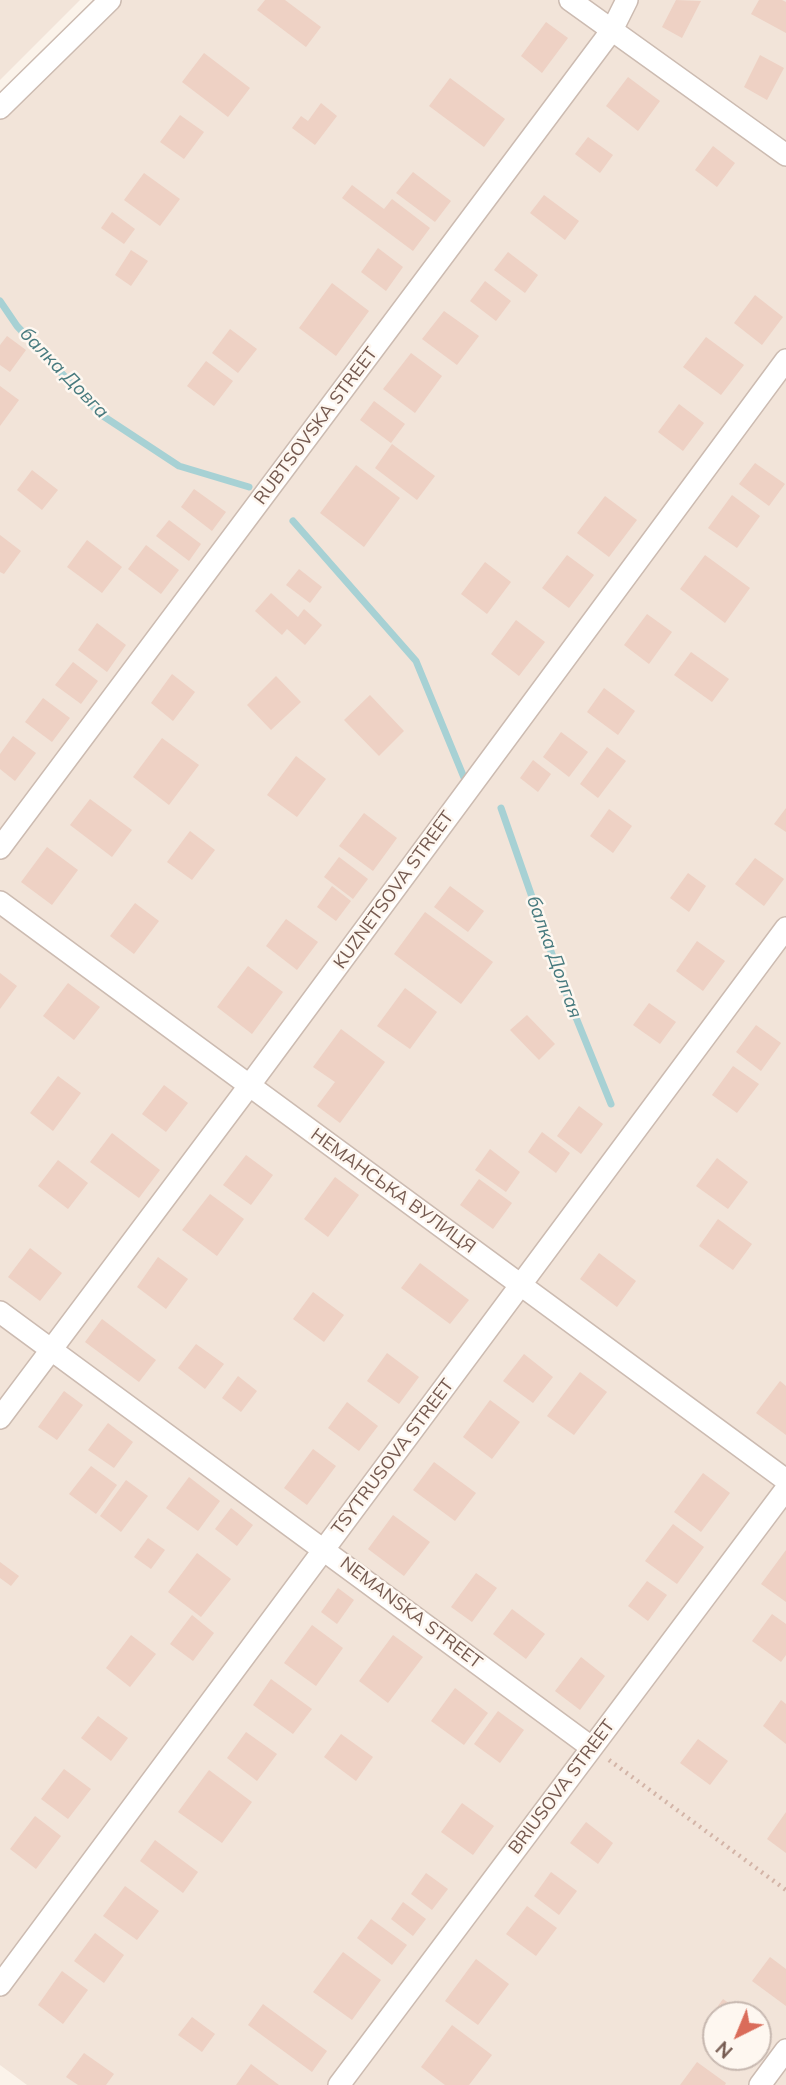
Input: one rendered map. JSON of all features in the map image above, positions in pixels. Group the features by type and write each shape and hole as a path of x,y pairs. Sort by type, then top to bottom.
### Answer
{"street":[{"path":"3,98 110,0"},
{"path":"570,0 786,155"},
{"name":"RUBTSOVSKA STREET","path":"0,848 612,30 627,0"},
{"name":"KUZNETSOVA STREET","path":"0,1418 250,1086 786,360"},
{"name":"НЕМАНСЬКА ВУЛИЦЯ","path":"0,902 786,1480"},
{"name":"TSYTRUSOVA STREET","path":"0,1985 786,928"},
{"name":"NEMANSKA STREET","path":"0,1312 591,1747"},
{"name":"BRIUSOVA STREET","path":"339,2085 786,1489"},
{"path":"760,2085 786,2050"}],"path":[{"path":"591,1747 786,1890"}],"shaded area":[{"path":"0,0 80,0 0,80"},
{"path":"114,0 786,0 786,2085 27,2085 0,2065 0,116"}],"building":[{"path":"265,0 285,0 321,27 306,47 257,10"},
{"path":"676,0 701,1 682,38 662,27"},
{"path":"759,0 786,2 786,33 751,14"},
{"path":"546,22 568,38 542,73 521,56"},
{"path":"204,53 250,88 228,117 182,82"},
{"path":"760,55 784,68 767,100 744,87"},
{"path":"628,77 660,101 638,131 606,106"},
{"path":"450,78 505,119 484,147 429,106"},
{"path":"321,103 337,116 315,145 292,128 301,116 308,121"},
{"path":"180,115 204,132 184,159 160,142"},
{"path":"588,137 613,155 600,173 575,154"},
{"path":"713,146 735,163 717,187 695,170"},
{"path":"413,172 451,201 435,222 396,193"},
{"path":"144,173 180,199 160,226 124,200"},
{"path":"352,185 384,209 392,199 430,228 413,251 342,198"},
{"path":"544,195 579,221 565,240 530,213"},
{"path":"112,212 135,229 124,244 101,228"},
{"path":"378,248 403,267 386,291 361,272"},
{"path":"131,250 148,261 131,286 115,275"},
{"path":"508,252 538,275 525,293 494,270"},
{"path":"485,281 511,301 496,321 470,301"},
{"path":"332,283 369,311 336,356 299,328"},
{"path":"755,295 783,317 762,345 734,323"},
{"path":"444,311 479,336 457,365 422,339"},
{"path":"230,329 257,349 238,373 212,353"},
{"path":"7,336 26,350 10,372 0,365 0,345"},
{"path":"706,337 744,365 721,395 683,367"},
{"path":"411,353 442,376 415,413 383,389"},
{"path":"206,361 233,381 214,406 187,386"},
{"path":"0,386 19,400 0,426"},
{"path":"374,401 405,424 391,443 360,420"},
{"path":"679,404 704,423 683,451 658,432"},
{"path":"392,444 435,476 417,500 375,468"},
{"path":"755,463 785,484 769,506 739,484"},
{"path":"356,465 400,498 364,547 320,513"},
{"path":"32,470 58,490 42,510 17,490"},
{"path":"194,489 226,512 212,531 181,507"},
{"path":"732,495 760,516 737,548 708,528"},
{"path":"605,496 637,520 609,557 577,533"},
{"path":"169,520 201,544 189,561 156,536"},
{"path":"0,535 21,551 4,574 0,572"},
{"path":"87,540 122,567 102,593 67,567"},
{"path":"146,545 179,570 161,594 128,569"},
{"path":"567,555 594,575 569,608 542,588"},
{"path":"705,555 750,588 725,623 680,589"},
{"path":"485,562 511,582 487,614 461,594"},
{"path":"299,569 322,587 310,603 286,585"},
{"path":"271,593 298,617 304,609 322,625 305,645 287,629 282,635 255,611"},
{"path":"647,614 672,632 649,664 624,645"},
{"path":"516,620 545,642 519,676 491,654"},
{"path":"97,623 126,645 107,672 78,650"},
{"path":"691,652 729,679 712,702 674,675"},
{"path":"73,662 98,681 81,704 55,685"},
{"path":"172,674 195,692 173,721 151,703"},
{"path":"276,676 301,702 271,730 247,705"},
{"path":"604,688 635,711 618,735 587,712"},
{"path":"370,695 404,731 379,756 344,720"},
{"path":"43,698 70,718 52,742 25,722"},
{"path":"561,732 588,752 569,777 543,757"},
{"path":"13,736 36,753 15,781 0,769 0,754"},
{"path":"162,738 199,765 169,805 133,777"},
{"path":"607,747 626,761 598,798 580,784"},
{"path":"296,756 326,779 297,817 267,795"},
{"path":"533,760 551,774 538,792 520,778"},
{"path":"90,799 132,830 112,857 70,825"},
{"path":"786,808 786,832 774,824"},
{"path":"609,809 632,826 613,853 590,836"},
{"path":"364,813 397,838 373,871 339,846"},
{"path":"190,831 215,850 192,880 167,862"},
{"path":"47,847 78,870 52,905 21,882"},
{"path":"339,857 368,879 353,899 324,877"},
{"path":"755,858 784,879 764,906 735,884"},
{"path":"688,873 706,886 689,912 670,898"},
{"path":"332,886 351,901 336,921 317,907"},
{"path":"450,886 484,911 468,932 434,907"},
{"path":"135,903 159,921 134,954 110,936"},
{"path":"425,912 493,962 461,1004 394,954"},
{"path":"286,919 318,942 297,970 266,946"},
{"path":"697,941 725,961 703,991 676,971"},
{"path":"248,966 283,992 252,1034 217,1007"},
{"path":"0,973 17,986 0,1009"},
{"path":"68,983 100,1007 74,1040 43,1016"},
{"path":"405,988 437,1012 410,1049 377,1026"},
{"path":"649,1003 676,1022 660,1044 633,1025"},
{"path":"527,1015 555,1044 539,1060 510,1030"},
{"path":"756,1025 781,1043 761,1071 736,1052"},
{"path":"341,1029 385,1062 340,1123 317,1106 335,1082 313,1067"},
{"path":"733,1066 759,1084 737,1113 712,1095"},
{"path":"58,1076 81,1093 53,1131 30,1113"},
{"path":"164,1085 188,1103 166,1132 142,1114"},
{"path":"579,1106 603,1124 581,1154 557,1136"},
{"path":"542,1132 570,1153 556,1173 528,1152"},
{"path":"112,1133 160,1170 139,1198 90,1162"},
{"path":"490,1149 520,1172 506,1192 475,1170"},
{"path":"246,1155 273,1175 251,1205 223,1185"},
{"path":"717,1158 748,1182 728,1209 696,1186"},
{"path":"58,1160 88,1183 68,1209 38,1186"},
{"path":"335,1177 359,1195 328,1237 304,1219"},
{"path":"479,1179 512,1203 493,1229 460,1205"},
{"path":"210,1194 244,1219 217,1256 182,1230"},
{"path":"718,1219 752,1244 733,1270 699,1246"},
{"path":"30,1248 62,1273 40,1301 8,1277"},
{"path":"599,1253 636,1281 617,1307 580,1279"},
{"path":"158,1257 188,1279 166,1309 137,1287"},
{"path":"420,1263 469,1300 450,1324 401,1288"},
{"path":"313,1292 344,1315 324,1342 293,1319"},
{"path":"102,1319 156,1360 139,1382 85,1342"},
{"path":"196,1344 224,1364 205,1389 178,1368"},
{"path":"387,1353 419,1377 399,1404 367,1381"},
{"path":"524,1354 553,1377 533,1403 503,1381"},
{"path":"580,1372 607,1392 574,1435 547,1416"},
{"path":"238,1376 257,1391 241,1412 222,1398"},
{"path":"780,1381 786,1386 786,1435 756,1413"},
{"path":"64,1391 83,1405 57,1440 38,1427"},
{"path":"490,1400 520,1422 492,1459 463,1437"},
{"path":"347,1402 378,1426 359,1451 328,1428"},
{"path":"108,1423 133,1442 114,1468 88,1450"},
{"path":"313,1449 336,1466 307,1505 284,1488"},
{"path":"434,1462 476,1493 455,1521 413,1490"},
{"path":"91,1466 117,1485 96,1514 69,1494"},
{"path":"703,1473 730,1493 701,1532 674,1512"},
{"path":"189,1477 220,1501 198,1531 166,1508"},
{"path":"126,1480 148,1496 121,1532 100,1516"},
{"path":"231,1508 253,1525 237,1546 215,1529"},
{"path":"393,1515 430,1542 404,1576 368,1549"},
{"path":"673,1524 704,1547 677,1584 645,1561"},
{"path":"148,1538 165,1550 151,1569 134,1557"},
{"path":"786,1550 786,1602 761,1584"},
{"path":"197,1553 231,1579 201,1617 168,1592"},
{"path":"0,1562 19,1576 11,1586 0,1578"},
{"path":"476,1573 497,1588 472,1622 451,1607"},
{"path":"647,1581 667,1595 648,1621 628,1606"},
{"path":"338,1588 354,1600 337,1624 321,1612"},
{"path":"512,1609 545,1634 526,1659 493,1634"},
{"path":"772,1614 786,1624 786,1655 781,1662 752,1641"},
{"path":"192,1615 214,1633 193,1661 170,1644"},
{"path":"312,1625 343,1648 316,1686 284,1663"},
{"path":"131,1635 156,1654 130,1687 106,1668"},
{"path":"393,1635 423,1657 388,1703 359,1681"},
{"path":"581,1657 605,1676 580,1710 555,1691"},
{"path":"271,1679 312,1709 293,1734 253,1705"},
{"path":"455,1688 488,1713 464,1745 431,1721"},
{"path":"781,1700 786,1704 786,1744 763,1726"},
{"path":"498,1711 524,1730 500,1763 474,1744"},
{"path":"98,1716 128,1738 111,1761 81,1738"},
{"path":"246,1732 277,1754 257,1781 227,1758"},
{"path":"341,1734 373,1757 356,1781 324,1757"},
{"path":"698,1739 728,1761 710,1785 680,1763"},
{"path":"64,1769 91,1789 68,1819 41,1799"},
{"path":"209,1770 252,1802 222,1843 178,1812"},
{"path":"462,1803 494,1826 473,1855 441,1832"},
{"path":"786,1812 786,1853 767,1839"},
{"path":"35,1816 61,1836 36,1869 10,1849"},
{"path":"586,1822 613,1843 598,1864 570,1843"},
{"path":"155,1840 198,1872 183,1893 140,1861"},
{"path":"551,1872 577,1891 559,1915 534,1896"},
{"path":"426,1873 448,1889 432,1910 411,1894"},
{"path":"125,1886 159,1911 137,1940 103,1916"},
{"path":"403,1902 426,1919 413,1936 391,1919"},
{"path":"527,1906 557,1928 536,1956 506,1934"},
{"path":"371,1919 407,1945 392,1965 357,1938"},
{"path":"95,1933 124,1955 104,1983 74,1961"},
{"path":"343,1952 381,1980 352,2020 313,1992"},
{"path":"770,1957 786,1969 786,2006 752,1981"},
{"path":"476,1959 509,1984 478,2025 445,2001"},
{"path":"62,1971 88,1990 63,2024 38,2005"},
{"path":"263,2004 327,2051 312,2072 248,2025"},
{"path":"192,2017 215,2034 202,2052 178,2035"},
{"path":"452,2025 492,2055 469,2085 445,2085 421,2067"},
{"path":"84,2053 114,2074 106,2085 78,2085 66,2077"},
{"path":"697,2062 702,2066 702,2071 709,2071 726,2083 725,2085 680,2085"},
{"path":"251,2064 279,2085 236,2085"}],"waterway":[{"name":"балка Довга","path":"0,301 17,326 100,414 179,466 249,487"},
{"name":"балка Довга","path":"293,521 416,661 465,780"},
{"name":"балка Долгая","path":"501,808 562,983 611,1104"}]}
